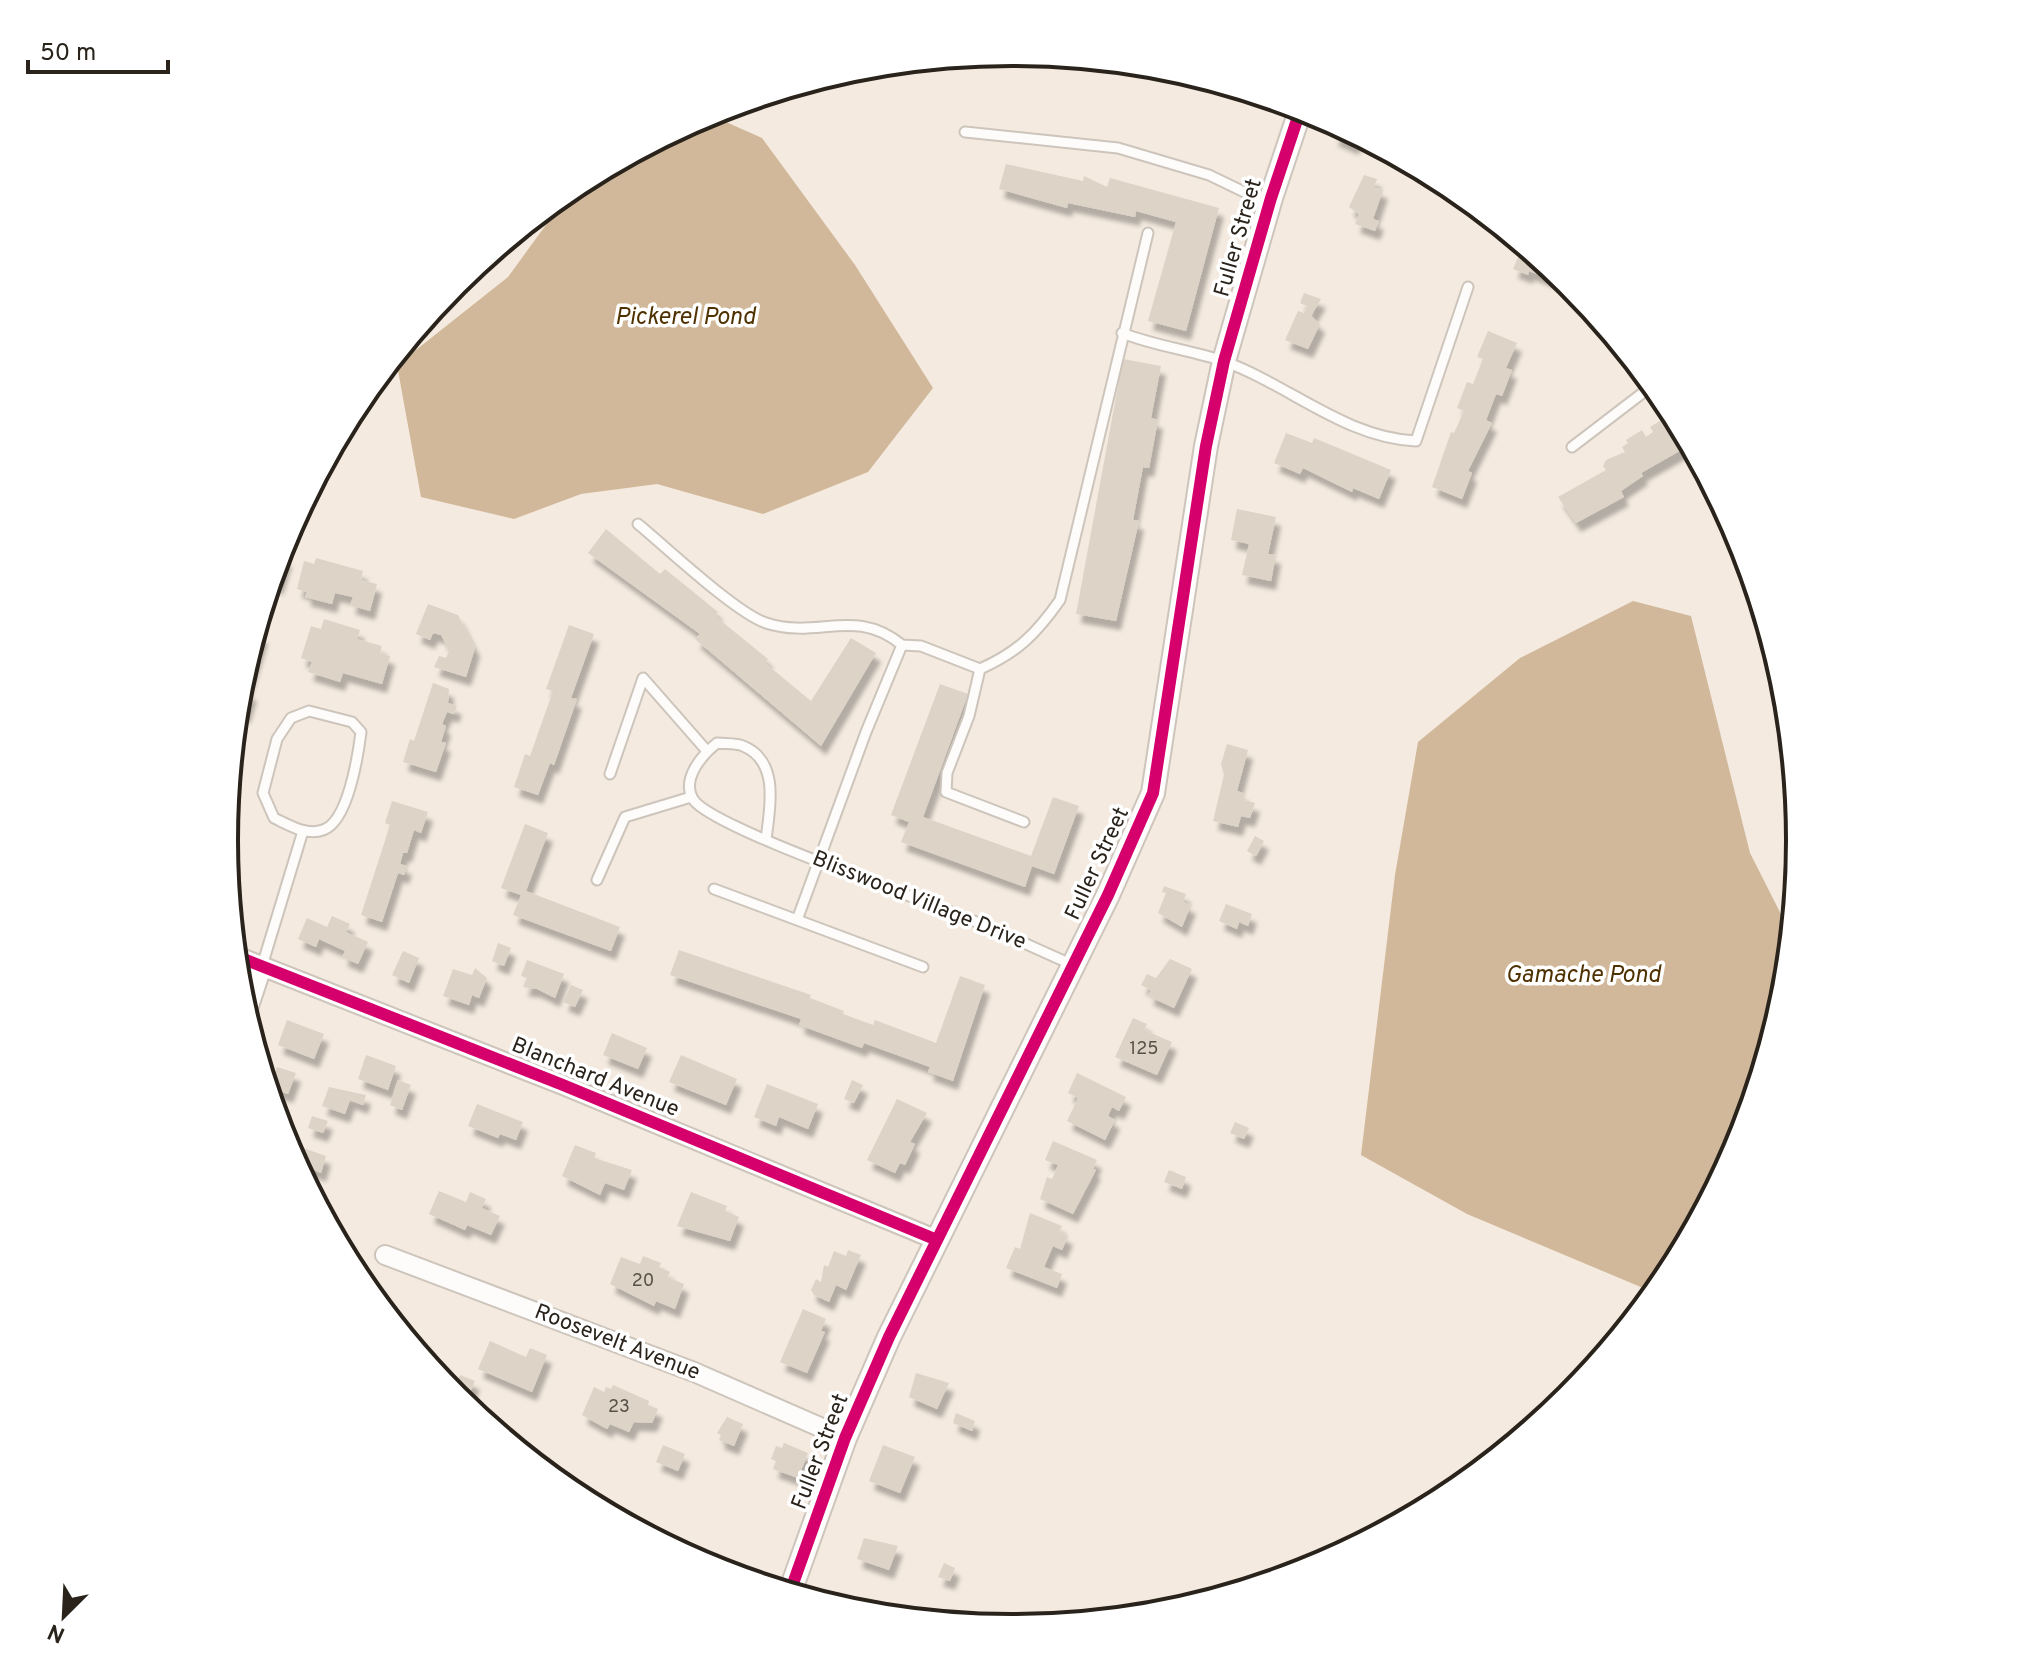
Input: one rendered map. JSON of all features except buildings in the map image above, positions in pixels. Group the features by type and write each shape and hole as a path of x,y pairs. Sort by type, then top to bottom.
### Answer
{"street":[{"name":"Fuller Street","path":"793,1582 845,1438 937,1240 1071,964 1108,895 1153,793 1206,446 1224,361 1269,204 1297,120"},
{"name":"Blanchard Avenue","path":"248,961 563,1085 937,1240"},
{"path":"253,993 262,967"},
{"name":"Roosevelt Avenue","path":"385,1255 694,1372 845,1438"}],"lane":[{"path":"965,132 1118,148 1209,175 1269,204"},
{"path":"638,524 763,623 796,630 859,625 884,630 902,645 921,646 980,669 1011,656 1041,627 1060,600 1148,233"},
{"path":"1122,333 1224,361 1326,413 1397,440 1416,441 1468,287"},
{"path":"1572,447 1643,392"},
{"path":"797,920 866,732 902,645"},
{"path":"980,669 969,716 947,773 946,792 1024,822"},
{"path":"610,774 643,678 707,751"},
{"path":"309,711 342,719 361,732 358,754 338,820 323,830 303,831 274,818 263,793 277,739 291,718 309,711"},
{"path":"597,880 625,817 691,797 690,780 700,757 717,743 743,745 766,764 771,794 766,839"},
{"name":"Blisswood Village Drive","path":"691,797 702,811 957,914 1071,964"},
{"path":"262,967 303,831"},
{"path":"714,889 923,967"}],"water":[{"name":"Pickerel Pond","path":"725,122 762,138 855,265 933,388 868,472 763,514 657,484 581,494 514,519 421,497 398,369 410,354 508,277 550,220 582,196 670,146"},
{"name":"Gamache Pond","path":"1633,601 1691,616 1750,853 1782,917 1772,991 1760,1040 1728,1136 1683,1227 1643,1288 1467,1214 1361,1155 1395,875 1418,742 1520,658"}],"cycle path":[{"path":"793,1582 845,1438 889,1337 1108,895 1153,793 1206,446 1224,361 1297,120"},
{"path":"248,961 563,1085 937,1240"}]}
